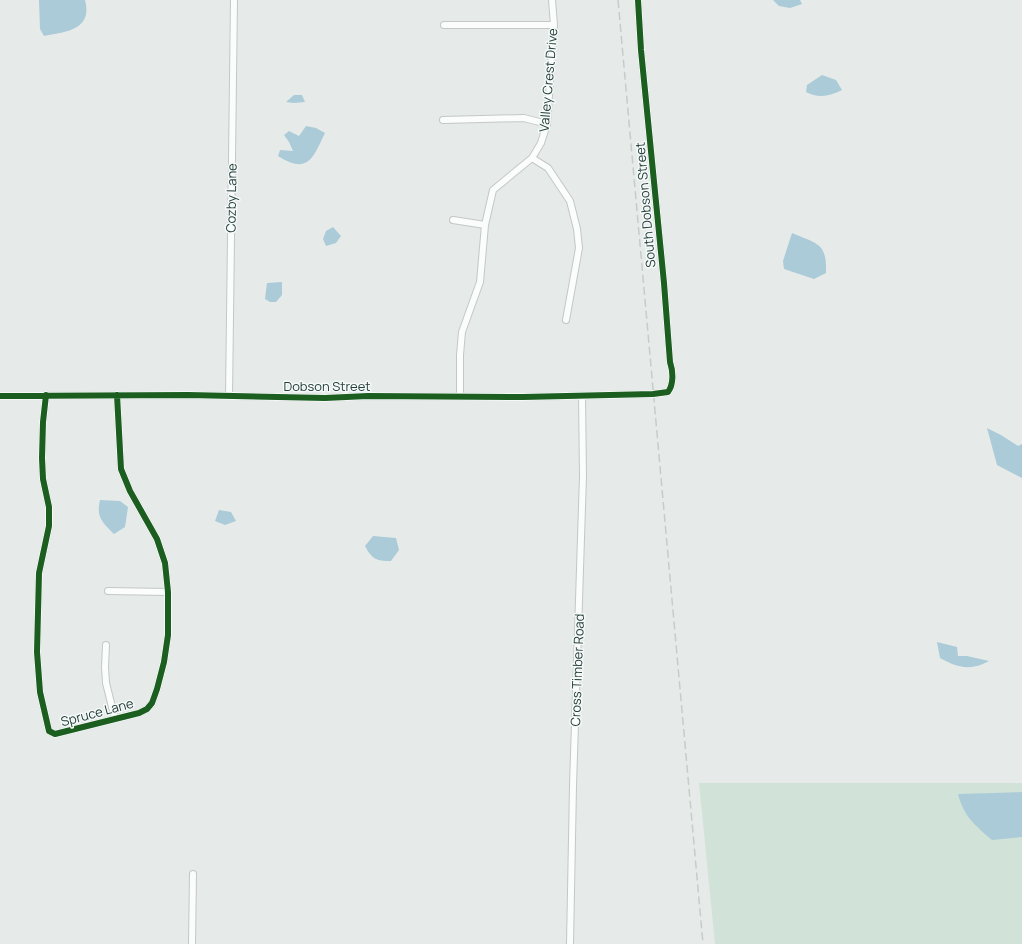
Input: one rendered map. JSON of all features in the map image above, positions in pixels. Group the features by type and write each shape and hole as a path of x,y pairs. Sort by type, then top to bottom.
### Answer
{"street":[{"name":"Cozby Lane","path":"229,396 234,0"},
{"name":"Valley Crest Drive","path":"460,397 460,355 462,332 480,282 485,225 493,190 532,158 541,143 547,124 554,25 552,0"},
{"name":"South Dobson Street","path":"638,0 672,380 671,388 668,392 653,394"},
{"path":"444,26 554,25"},
{"path":"444,120 524,118 547,124"},
{"path":"532,158 548,168 570,201 577,229 579,248 566,320"},
{"path":"453,220 485,225"},
{"name":"Dobson Street","path":"0,396 188,395 460,397 653,394"},
{"name":"Spruce Lane","path":"46,395 43,422 42,458 43,479 49,507 49,526 39,573 37,652 40,692 49,731 52,734 66,732 139,713 147,709 152,703 164,662 168,635 168,592"},
{"path":"108,591 168,592 165,563 157,540 130,492 122,468 117,395"},
{"name":"Cross Timber Road","path":"570,944 573,786 583,476 582,396"},
{"path":"106,644 106,683 115,719"},
{"path":"192,944 193,874"}],"green space":[{"path":"699,783 1022,783 1022,944 715,944"}],"water":[{"path":"39,0 85,0 85,18 76,28 61,33 44,36 40,29"},
{"path":"773,0 800,0 802,4 790,8 779,6"},
{"path":"822,75 836,80 842,90 824,96 806,92 807,85"},
{"path":"294,95 302,95 305,102 286,102"},
{"path":"306,126 316,128 325,133 313,156 303,164 296,164 278,156 280,150 293,151 284,135 289,131 299,136"},
{"path":"333,227 341,236 336,243 326,246 323,239 326,231"},
{"path":"792,233 814,242 819,246 825,255 826,273 814,279 784,269 783,261"},
{"path":"282,282 282,295 276,302 270,302 265,299 267,283"},
{"path":"987,428 1018,446 1022,444 1022,478 997,465"},
{"path":"100,500 120,501 128,507 125,527 114,534 106,526 101,519 99,511"},
{"path":"219,510 231,512 236,521 225,525 215,521"},
{"path":"373,536 396,538 399,550 391,561 378,560 370,554 365,546"},
{"path":"937,642 957,647 958,656 967,656 989,661 970,667 953,664 940,658"},
{"path":"1022,792 1022,837 992,840 975,825 967,815 960,802 958,794"}],"railway":[{"path":"618,0 703,944"}],"cycle path":[{"path":"0,396 188,395 325,398 368,396 523,397 653,394 668,392 672,381 672,369 670,362 664,283 641,50 638,0"},
{"path":"46,395 43,422 42,458 43,479 49,507 49,526 39,573 37,652 40,692 49,731 55,734 139,713 147,709 152,703 164,662 168,635 168,592 165,563 157,539 130,491 121,469 117,395"}]}
